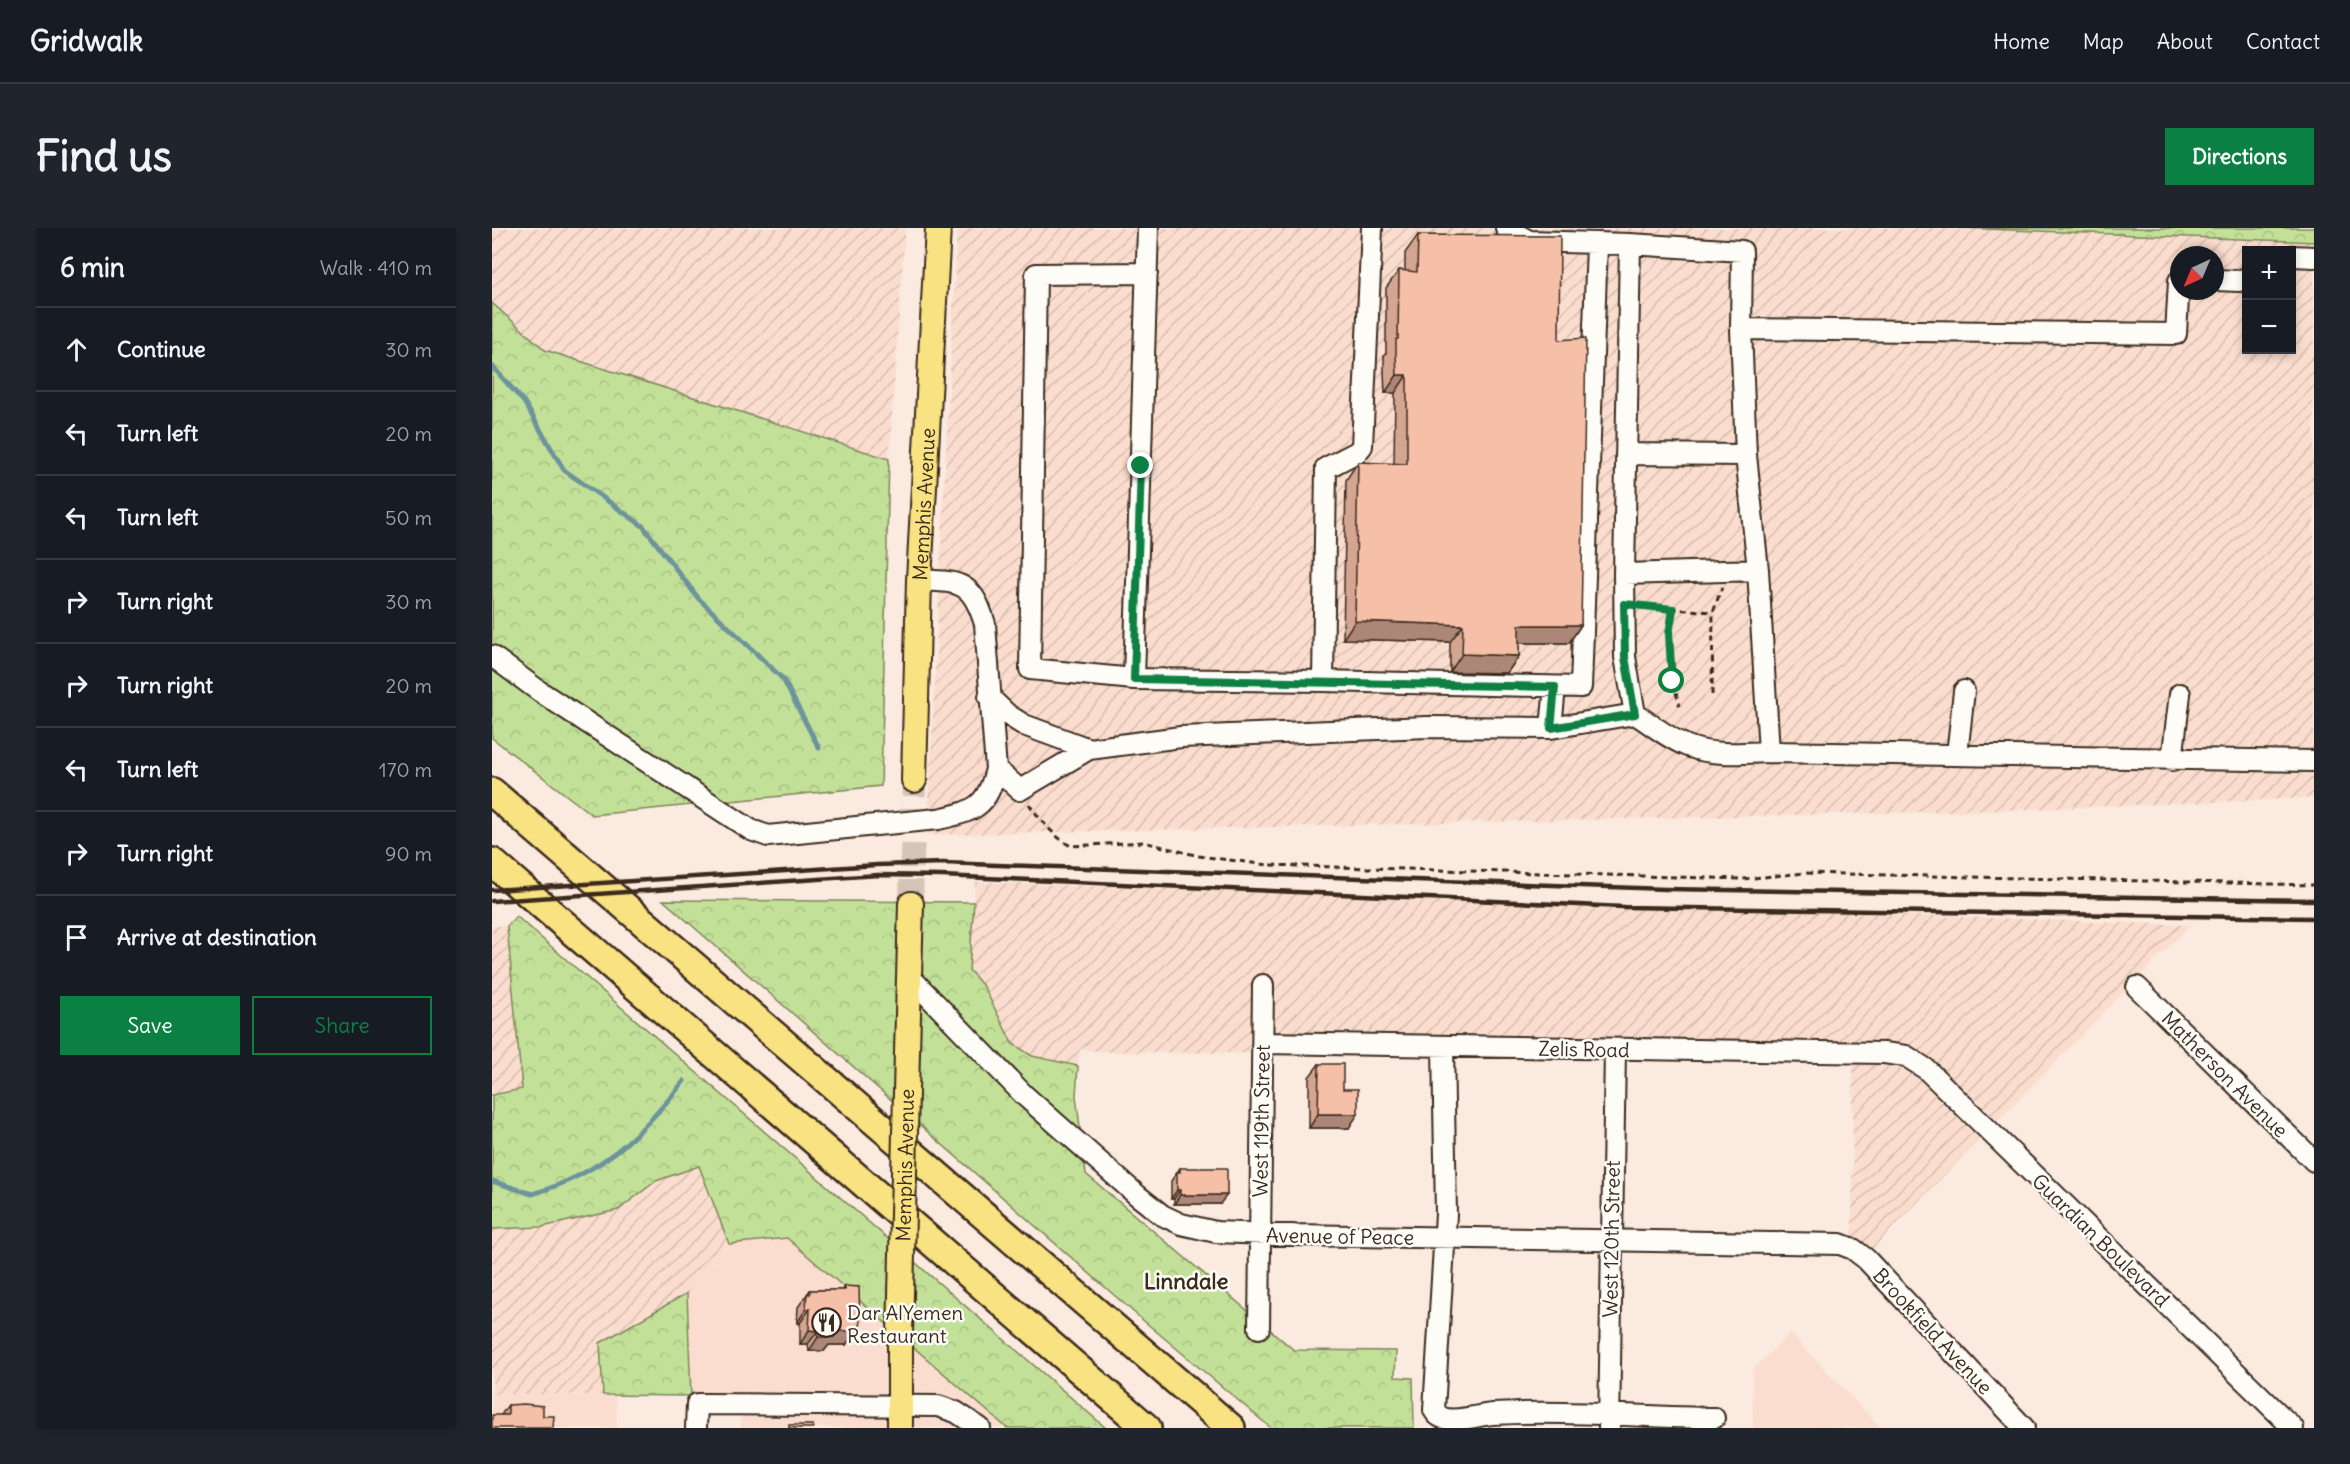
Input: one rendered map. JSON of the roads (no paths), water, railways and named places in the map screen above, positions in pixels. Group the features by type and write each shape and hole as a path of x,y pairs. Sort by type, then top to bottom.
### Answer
{"highway":[{"path":"492,792 1233,1428"},
{"path":"492,862 1147,1428"}],"main road":[{"name":"Memphis Avenue","path":"915,780 919,580 938,228"},
{"name":"Memphis Avenue","path":"900,1417 911,904"}],"street":[{"path":"1134,679 1148,228"},
{"path":"1323,681 1326,468 1357,452 1362,446 1372,228"},
{"path":"1506,228 1529,241 1742,251 1741,329 1746,454 1758,570 1769,752"},
{"path":"1147,273 1036,274 1030,669 1134,679 1581,687 1597,244"},
{"path":"1630,244 1624,604 1625,657 1635,714"},
{"path":"2296,256 2314,257"},
{"path":"2224,280 2242,280"},
{"path":"1741,329 2176,334 2178,300"},
{"path":"1626,454 1746,454"},
{"path":"1624,574 1758,570"},
{"path":"492,656 539,691 751,830 768,836 938,819 969,810 982,802 991,790 996,768 985,624 979,603 962,585 946,581 919,580"},
{"path":"1551,728 1555,687"},
{"path":"1957,755 1964,691"},
{"path":"2172,760 2180,694"},
{"path":"990,697 1008,715 1024,725 1089,749"},
{"path":"996,768 1020,790 1089,749 1192,736 1427,727 1551,728 1635,714 1691,748 1724,753 2314,761"},
{"name":"Avenue of Peace","path":"908,975 1024,1095 1149,1205 1172,1221 1199,1230 1259,1234 1445,1238 1835,1243 1853,1249 1866,1259"},
{"name":"West 119th Street","path":"1259,1328 1263,985"},
{"name":"Matherson Avenue","path":"2137,987 2314,1161"},
{"name":"Zelis Road","path":"1263,1044 1893,1053 1906,1056"},
{"path":"1443,1047 1445,1238 1434,1410 1438,1418 1446,1421 1490,1414 1609,1422 1714,1418"},
{"name":"West 120th Street","path":"1609,1422 1615,1050"},
{"name":"Guardian Boulevard","path":"1906,1056 1926,1069 2293,1428"},
{"name":"Brookfield Avenue","path":"1866,1259 2024,1428"},
{"path":"696,1428 697,1404 900,1417 938,1406 946,1408 980,1428"}],"waterway":[{"path":"492,366 524,402 564,470 643,526 699,599 783,679 819,748"},
{"path":"492,1181 532,1194 579,1176 599,1164 635,1136 684,1081"}],"tunnel":[{"path":"911,904 914,780"}],"railway":[{"path":"492,890 877,865 943,863 1666,889 2314,900"},
{"path":"492,901 878,875 1624,907 2314,918"}],"place":[{"name":"Dar AlYemen Restaurant","path":"826,1323"}],"district":[{"name":"Linndale","path":"1186,1281"}]}
